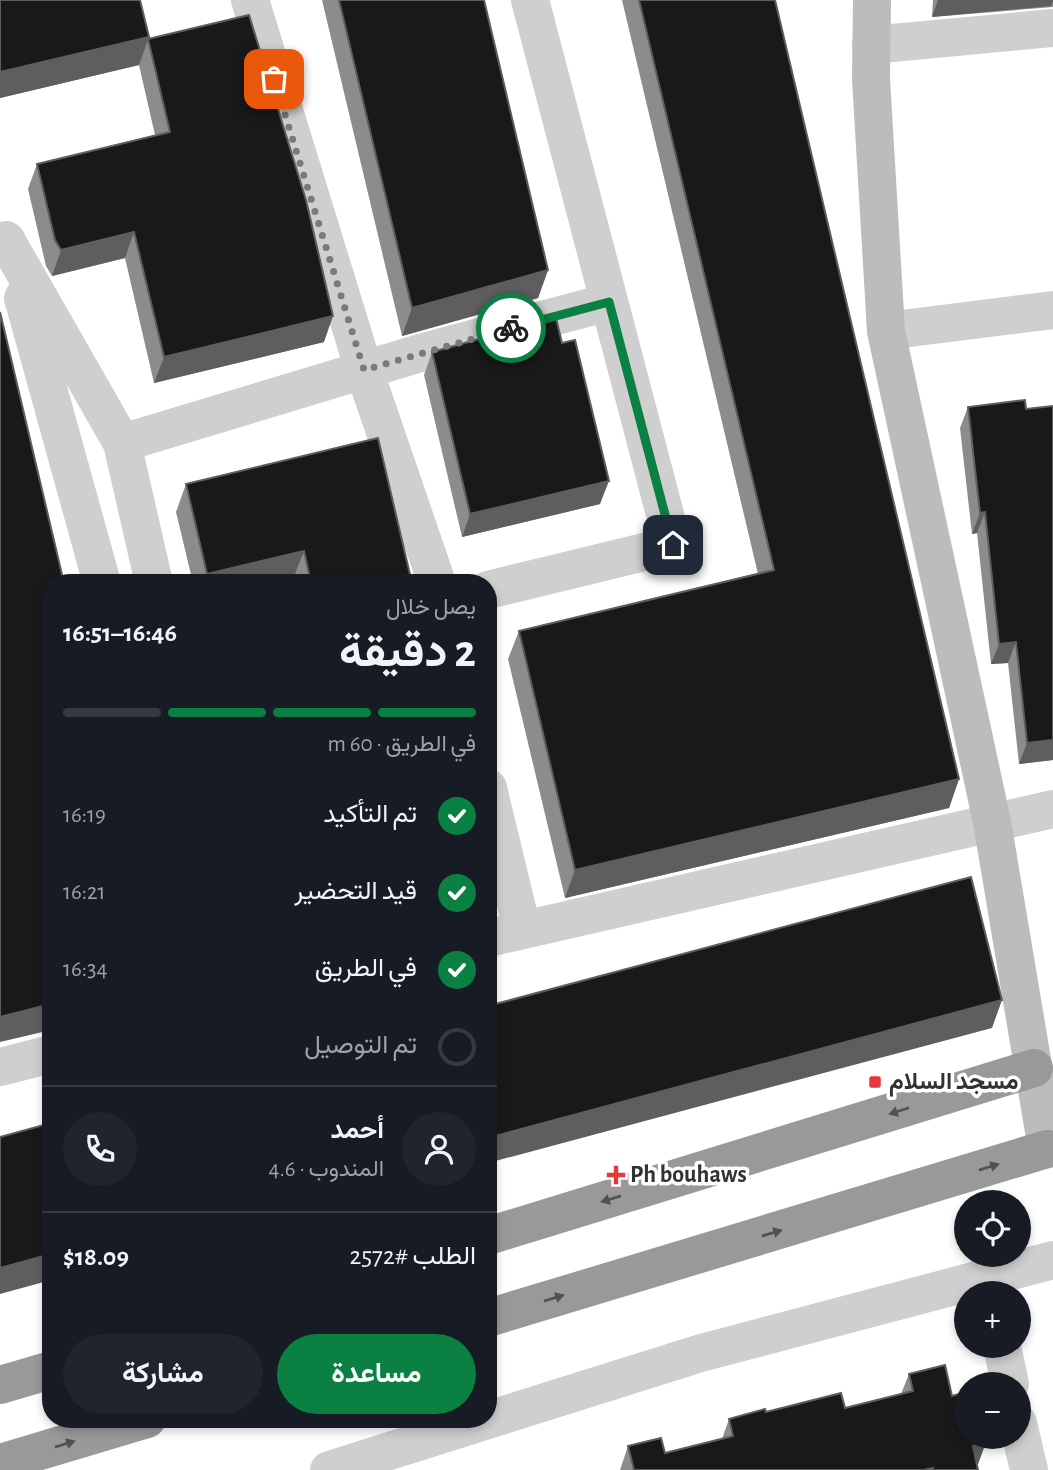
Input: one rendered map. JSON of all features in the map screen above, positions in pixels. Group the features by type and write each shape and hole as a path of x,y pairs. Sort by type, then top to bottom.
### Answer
{"highway":[{"path":"497,1234 1034,1068"},
{"path":"497,1315 1047,1149"},
{"path":"0,1385 42,1373"},
{"path":"0,1463 117,1428"}],"street":[{"path":"250,0 364,370 434,574"},
{"path":"497,588 673,545 530,0"},
{"path":"872,0 871,92 886,331 992,822 1047,1149"},
{"path":"871,45 1053,28"},
{"path":"2,234 122,443 151,574"},
{"path":"2,234 99,574"},
{"path":"122,443 427,351 609,302"},
{"path":"886,331 1053,310"},
{"path":"497,865 505,933 1053,809"},
{"path":"0,1067 42,1056"},
{"path":"998,1281 1053,1260"},
{"path":"497,1417 701,1353 954,1293"},
{"path":"329,1470 463,1428"},
{"path":"1024,1449 1029,1470"}],"building":[{"path":"0,0 140,0 149,37 0,72"},
{"path":"339,0 484,0 548,270 412,308"},
{"path":"639,0 775,0 959,779 575,870 519,631 774,570"},
{"path":"249,15 306,200 333,316 164,357 134,232 61,250 55,240 37,164 170,132 148,39"},
{"path":"0,312 62,574 42,574 42,1006 0,1017"},
{"path":"556,318 562,343 575,340 609,481 470,514 432,352"},
{"path":"1025,400 1026,409 1053,406 1053,740 1027,743 1016,642 999,644 985,512 980,513 968,407"},
{"path":"378,438 410,574 309,574 304,551 207,574 186,484"},
{"path":"971,877 1002,1000 497,1136 497,1004"},
{"path":"42,1125 42,1256 0,1268 0,1137"},
{"path":"945,1365 954,1395 954,1449 974,1449 978,1470 634,1470 628,1446 661,1438 665,1453 733,1436 729,1419 765,1409 766,1412 841,1393 845,1408 913,1391 909,1374"}],"way so far":[{"path":"274,79 364,370 511,328"}],"place":[{"name":"مسجد السلام","path":"875,1082"},
{"name":"Ph bouhaws","path":"616,1175"}],"route":[{"path":"511,328 609,302 673,545"}]}
